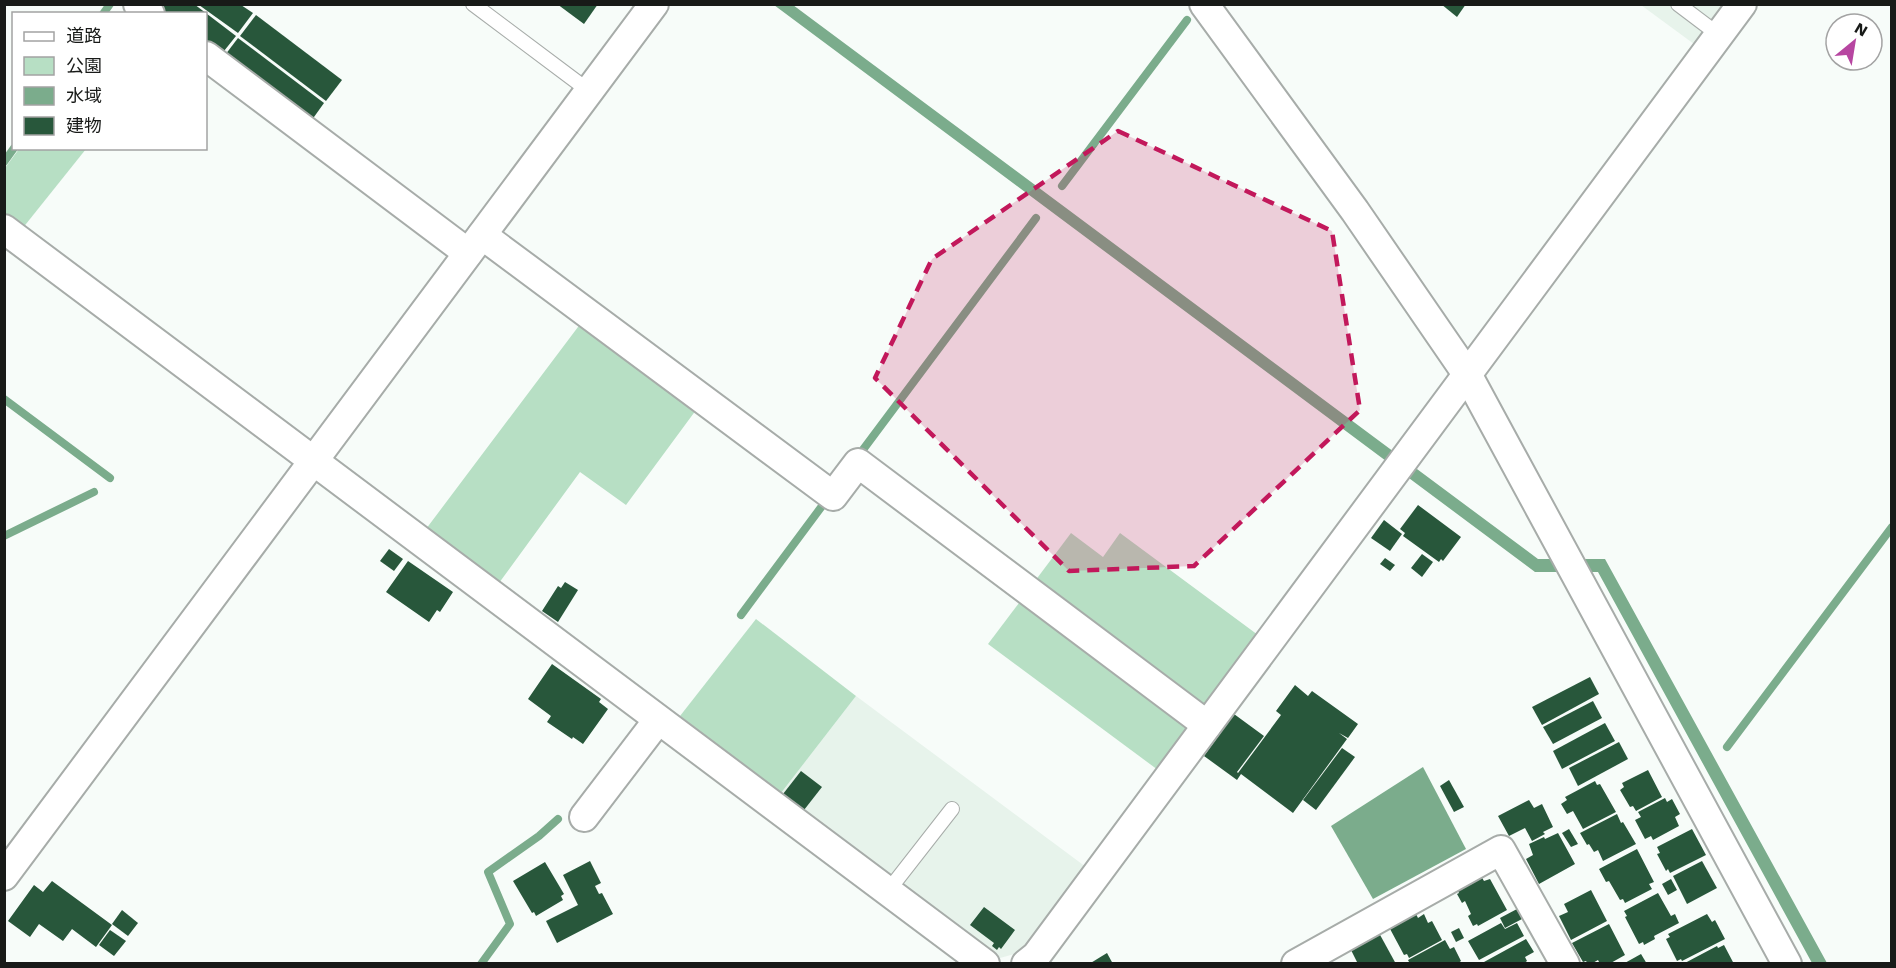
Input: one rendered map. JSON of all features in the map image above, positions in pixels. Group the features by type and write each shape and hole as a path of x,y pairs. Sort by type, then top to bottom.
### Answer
{"street":[{"path":"4,876 654,4"},
{"path":"1204,4 1355,211 1467,374 1787,963"},
{"path":"1026,963 1036,956 1742,4"},
{"path":"207,57 833,496 858,463 1207,724"},
{"path":"4,229 985,963"},
{"path":"584,817 658,720"},
{"path":"1315,959 1501,850 1565,963"}],"lane":[{"path":"473,4 589,91"},
{"path":"1678,4 1719,35"},
{"path":"888,891 952,809"}],"highlighted area":[{"path":"1118,131 1332,231 1360,410 1194,566 1069,571 875,378 932,259"}],"shaded area":[{"path":"1641,5 1724,5 1694,44"},
{"path":"856,696 1086,867 1025,951 1000,958 781,793"}],"green space":[{"path":"18,150 85,150 22,229 5,215 5,168"},
{"path":"584,319 699,406 626,505 580,472 499,583 426,529"},
{"path":"1071,533 1103,557 1120,533 1258,635 1204,707 1032,585"},
{"path":"1025,595 1190,726 1158,770 988,644"},
{"path":"756,619 856,696 781,793 680,716"}],"water":[{"path":"774,5 793,5 1538,559 1605,559 1827,963 1812,963 1598,572 1535,572"},
{"path":"1423,767 1466,849 1373,899 1331,826"}],"building":[{"path":"151,4 194,4 204,12 161,12"},
{"path":"557,4 598,4 584,24"},
{"path":"1441,4 1466,4 1457,17"},
{"path":"199,5 241,5 253,13 238,33"},
{"path":"207,14 236,36 220,56 207,46"},
{"path":"256,15 342,80 326,101 240,36"},
{"path":"238,38 324,103 309,124 222,59"},
{"path":"1418,505 1461,537 1443,561 1441,559 1439,562 1403,536 1405,533 1400,529"},
{"path":"1384,520 1402,534 1390,551 1371,538"},
{"path":"389,549 403,559 394,571 380,561"},
{"path":"1422,554 1433,562 1422,577 1411,568"},
{"path":"1385,558 1395,565 1390,571 1380,564"},
{"path":"408,561 453,592 440,612 437,610 429,622 386,592"},
{"path":"565,582 578,590 558,622 542,611 558,586 561,588"},
{"path":"552,664 601,699 599,702 608,709 583,744 547,722 551,716 528,699"},
{"path":"1590,677 1599,694 1542,725 1532,707"},
{"path":"1295,685 1308,696 1312,691 1358,724 1348,738 1339,733 1347,739 1293,813 1241,774 1237,780 1204,756 1234,714 1264,736 1238,773 1281,715 1276,711"},
{"path":"1593,701 1602,718 1553,744 1543,727"},
{"path":"1605,723 1615,741 1562,769 1553,751"},
{"path":"1619,742 1628,759 1578,786 1569,768"},
{"path":"1342,748 1355,757 1316,810 1303,800"},
{"path":"1648,770 1662,797 1636,811 1633,806 1630,807 1620,790 1624,787 1622,783"},
{"path":"801,771 822,787 804,810 783,794"},
{"path":"1449,780 1464,807 1454,812 1440,786"},
{"path":"1595,781 1597,785 1600,784 1616,812 1583,829 1573,811 1567,814 1561,804 1567,800 1565,797"},
{"path":"1665,798 1667,802 1672,799 1680,814 1675,817 1679,826 1653,840 1651,836 1645,839 1635,820 1641,817 1638,812"},
{"path":"1529,800 1534,808 1542,804 1553,827 1532,841 1525,828 1509,836 1498,816"},
{"path":"1617,814 1636,844 1603,861 1598,850 1594,852 1580,833"},
{"path":"1569,829 1578,844 1571,847 1562,833"},
{"path":"1692,829 1706,855 1670,873 1668,869 1666,871 1657,854 1660,853 1657,847"},
{"path":"1558,833 1575,864 1539,884 1526,859 1533,855 1529,844"},
{"path":"1637,849 1654,882 1649,884 1652,889 1625,903 1623,899 1620,900 1609,881 1606,882 1599,869"},
{"path":"590,861 601,883 595,886 599,894 602,893 613,914 557,943 546,921 578,905 563,875"},
{"path":"1702,861 1717,888 1687,904 1673,876"},
{"path":"545,862 564,894 561,896 563,900 536,916 513,881"},
{"path":"1481,876 1484,881 1490,879 1507,910 1478,926 1477,924 1473,926 1468,916 1471,914 1465,901 1462,903 1457,889"},
{"path":"1671,879 1677,890 1668,895 1662,884"},
{"path":"52,881 112,925 96,947 72,929 63,941 39,924 30,937 8,921 34,885 43,892"},
{"path":"1591,890 1607,921 1571,940 1559,916 1568,912 1564,904"},
{"path":"1658,893 1671,916 1675,914 1679,923 1654,936 1655,939 1644,945 1643,942 1639,944 1624,911"},
{"path":"984,907 1015,930 1001,949 999,947 997,950 992,946 994,943 970,925"},
{"path":"1517,909 1522,919 1505,928 1500,918"},
{"path":"122,910 138,923 128,936 112,924"},
{"path":"1416,914 1418,918 1424,914 1428,923 1432,921 1442,940 1409,958 1407,954 1404,955 1389,927"},
{"path":"1707,914 1712,922 1715,920 1725,939 1682,961 1681,959 1677,961 1666,939 1670,937 1668,934"},
{"path":"1501,923 1505,929 1517,923 1524,936 1479,960 1468,941"},
{"path":"1609,924 1625,955 1609,964 1600,964 1598,960 1591,964 1583,962 1572,943"},
{"path":"1459,928 1464,938 1456,942 1451,932"},
{"path":"110,930 126,941 114,956 99,945"},
{"path":"1379,933 1396,964 1358,964 1350,948"},
{"path":"1526,939 1534,952 1525,957 1527,961 1523,964 1485,964 1484,962"},
{"path":"1445,940 1450,949 1454,947 1461,961 1457,964 1410,964 1408,960"},
{"path":"1724,945 1734,964 1683,964 1717,946 1718,948"},
{"path":"1107,953 1113,964 1089,964"},
{"path":"1641,954 1647,964 1623,964"}],"waterway":[{"path":"104,12 110,4"},
{"path":"1062,186 1187,20"},
{"path":"4,162 13,150"},
{"path":"859,455 1036,218"},
{"path":"4,399 110,478"},
{"path":"4,536 94,492"},
{"path":"741,615 825,502"},
{"path":"1727,747 1892,527"},
{"path":"481,964 510,924 488,872 539,836 558,819"}]}
